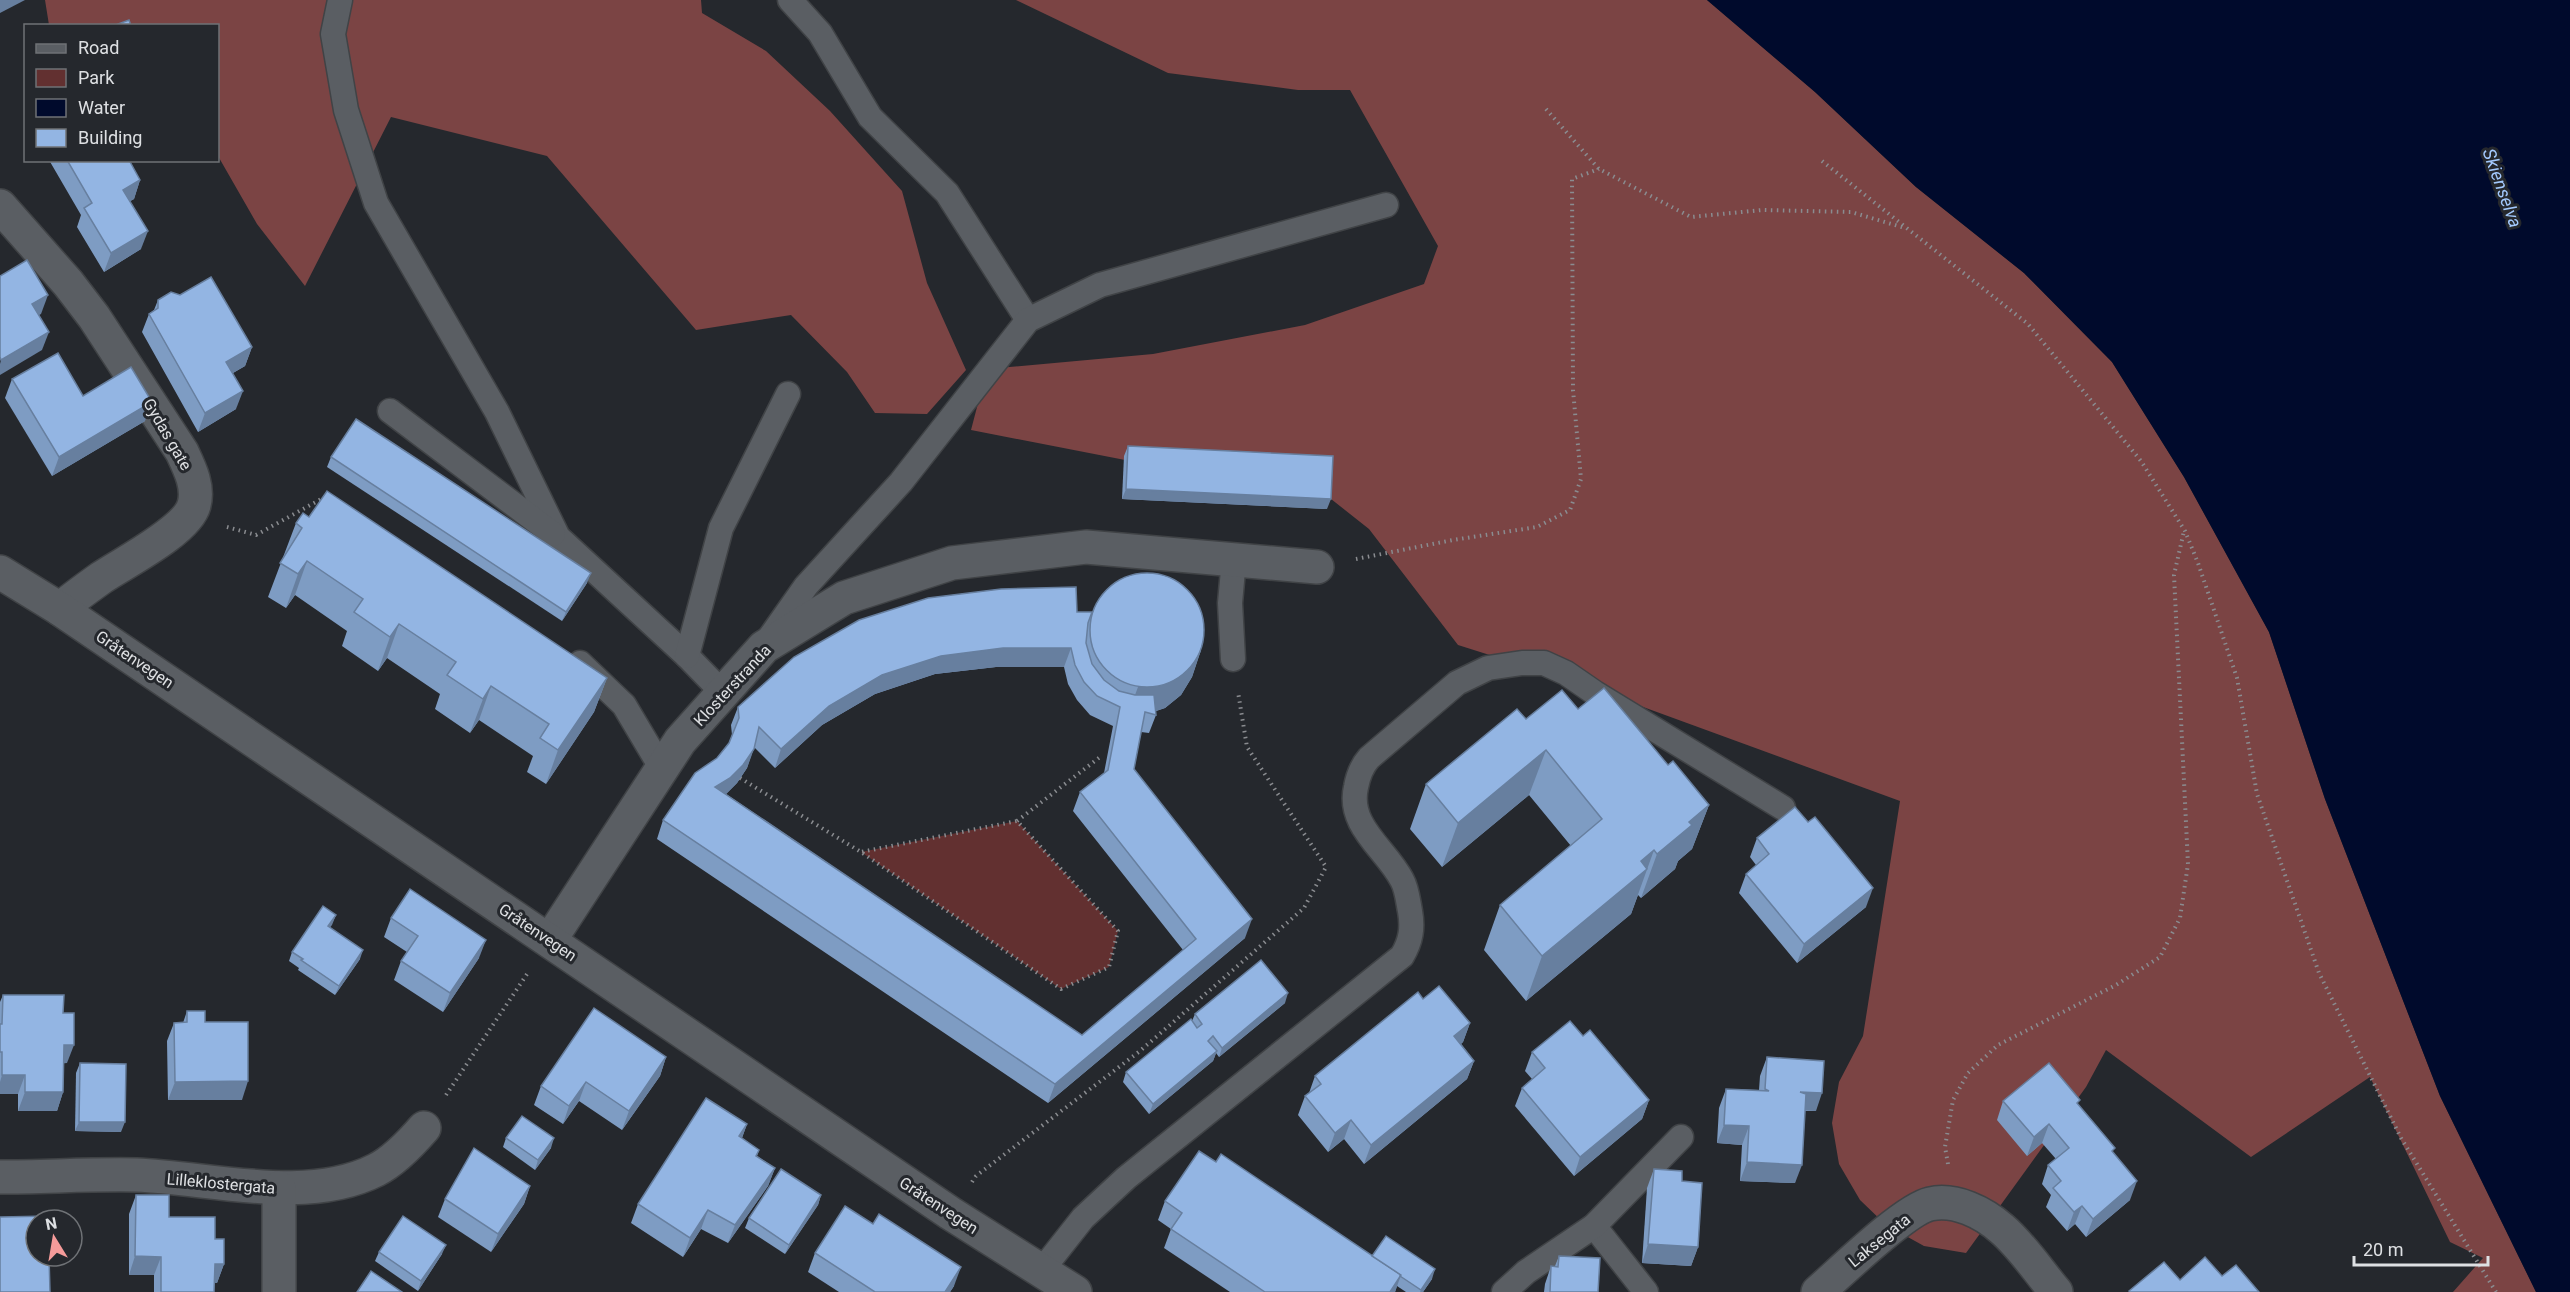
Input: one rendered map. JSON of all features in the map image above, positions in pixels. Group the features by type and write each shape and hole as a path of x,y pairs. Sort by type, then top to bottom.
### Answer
{"street":[{"name":"Gydas gate","path":"0,206 68,283 94,317 183,452 192,473 195,491 194,506 188,516"},
{"path":"60,609 101,578 142,552 188,516"},
{"name":"Klosterstranda","path":"550,940 680,741 764,647 844,598 952,563 1086,547 1317,567"},
{"name":"Gråtenvegen","path":"0,572 60,609 950,1213 1075,1292"},
{"name":"Lilleklostergata","path":"0,1177 138,1175 279,1188 339,1183 377,1170 409,1145 424,1128"},
{"path":"279,1188 279,1292"},
{"name":"Laksegata","path":"1818,1292 1907,1215 1930,1204 1956,1204 1981,1213 2003,1229 2056,1292"}],"lane":[{"path":"340,0 333,34 346,110 376,203 497,412 558,537"},
{"path":"790,0 820,33 870,117 947,193 1028,321"},
{"path":"764,647 806,586 901,482 1028,321 1100,285 1386,206"},
{"path":"687,656 721,528 788,394"},
{"path":"390,411 558,537 687,656 723,693"},
{"path":"1233,659 1230,603 1234,559"},
{"path":"565,653 585,666 624,705 662,769"},
{"path":"1042,1270 1083,1218 1126,1178 1401,956 1411,937 1412,927 1406,891 1393,867 1364,830 1357,815 1354,796 1361,767 1369,758 1457,683 1488,668 1544,663 1566,673 1604,699 1783,808"},
{"path":"1504,1292 1526,1272 1594,1226 1681,1137"},
{"path":"1594,1226 1646,1292"}],"path":[{"path":"1546,109 1599,169 1691,217 1762,210 1851,212 1908,229"},
{"path":"1822,161 2028,324 2141,461 2185,531 2236,678 2257,794 2319,973 2401,1138 2496,1292"},
{"path":"1317,567 1453,540 1537,527 1570,510 1581,479 1573,390 1572,179 1599,169"},
{"path":"188,516 256,535 323,498"},
{"path":"1956,1204 1945,1147 1953,1100 1968,1073 1998,1045 2116,985 2160,957 2180,918 2188,864 2174,575 2185,531"},
{"path":"950,1213 976,1176 1140,1051 1304,908 1326,867 1247,747 1233,659"},
{"path":"861,852 1017,821 1100,757"},
{"path":"740,778 861,852 1061,989 1109,967 1118,931 1017,821"},
{"path":"424,1128 550,940"}],"green space":[{"path":"1017,821 1118,931 1109,967 1061,989 861,852"}],"shaded area":[{"path":"45,0 701,0 702,13 766,51 830,111 902,191 927,283 966,370 927,414 875,413 847,372 791,315 696,330 547,156 391,117 305,286 257,224 219,158 219,24 49,24"},
{"path":"1016,0 1707,0 1815,92 1916,187 2024,273 2112,362 2184,477 2269,632 2325,799 2440,1096 2536,1292 2453,1292 2483,1258 2450,1242 2370,1077 2251,1157 2106,1050 2086,1087 1966,1253 1924,1246 1886,1225 1860,1200 1839,1164 1832,1123 1839,1082 1863,1036 1900,801 1572,681 1458,645 1369,529 1307,480 1161,467 971,430 987,369 1153,354 1305,325 1424,284 1438,246 1350,90 1298,90 1168,73"}],"water":[{"name":"Skienselva","path":"1707,0 2570,0 2570,1292 2536,1292 2440,1096 2325,799 2269,632 2184,477 2112,362 2024,273 1916,187 1815,92"}],"building":[{"path":"129,20 130,24 118,24"},
{"path":"68,162 130,162 140,180 123,190 148,231 111,253 84,208 92,203"},
{"path":"27,260 48,295 32,304 49,332 1,360 0,276"},
{"path":"211,277 252,347 226,362 243,391 205,413 149,314 158,308 158,300 171,292 180,295"},
{"path":"58,353 83,396 131,367 152,402 59,457 12,379"},
{"path":"356,419 591,573 566,612 331,457"},
{"path":"1128,446 1333,456 1331,499 1126,489"},
{"path":"327,491 607,678 558,750 540,738 549,724 491,686 483,699 447,675 456,662 399,624 390,637 354,612 363,599 307,561 298,574 280,563 302,528 296,523 303,513 309,517"},
{"path":"1147,573 1169,577 1188,589 1200,608 1204,630 1200,652 1188,671 1169,683 1147,687 1125,683 1106,671 1094,652 1090,630 1094,608 1106,589 1125,577"},
{"path":"1076,587 1077,612 1092,612 1088,623 1086,643 1092,664 1104,680 1119,691 1135,695 1154,695 1156,715 1145,712 1134,769 1252,919 1055,1084 663,820 695,773 717,758 729,743 739,718 738,707 794,657 859,620 928,598 1001,589","holes":["1003,648 1071,648 1075,665 1084,682 1097,696 1120,707 1108,770 1080,792 1196,939 1082,1035 715,787 730,778 743,765 754,749 759,727 781,749 829,706 882,675 941,656"]},
{"path":"1604,688 1668,765 1673,761 1709,805 1689,822 1692,825 1657,854 1654,850 1641,861 1647,869 1542,956 1500,905 1602,819 1546,750 1458,823 1426,784 1517,709 1526,719 1562,690 1578,709"},
{"path":"1795,807 1808,822 1815,817 1873,888 1804,944 1746,874 1769,854 1757,838"},
{"path":"410,889 486,940 450,993 401,961 418,936 391,918"},
{"path":"323,906 336,915 328,926 363,950 339,986 292,952"},
{"path":"1261,960 1288,993 1222,1048 1213,1036 1208,1041 1217,1051 1153,1104 1126,1072 1191,1019 1197,1028 1202,1024 1195,1014"},
{"path":"1439,986 1470,1023 1454,1036 1474,1061 1371,1145 1351,1120 1335,1133 1305,1096 1321,1084 1315,1076 1418,992 1423,999"},
{"path":"3,995 64,995 63,1013 74,1013 74,1045 64,1045 63,1092 25,1092 25,1075 2,1075 0,1024 2,1024"},
{"path":"594,1008 666,1057 629,1111 586,1082 569,1106 541,1086"},
{"path":"187,1011 205,1011 205,1022 248,1022 248,1081 175,1082 174,1023 187,1022"},
{"path":"1570,1021 1583,1036 1590,1030 1649,1100 1580,1157 1522,1088 1545,1068 1532,1052"},
{"path":"1767,1057 1824,1061 1822,1093 1800,1092 1806,1094 1802,1165 1747,1162 1749,1126 1724,1125 1726,1089 1769,1091 1765,1089"},
{"path":"80,1063 126,1064 125,1122 79,1122"},
{"path":"2049,1063 2080,1100 2077,1103 2115,1148 2112,1151 2137,1181 2093,1219 2082,1206 2074,1212 2053,1188 2061,1181 2048,1165 2069,1148 2049,1124 2034,1137 2003,1101"},
{"path":"706,1098 747,1124 739,1136 759,1150 756,1156 775,1168 735,1225 708,1210 690,1238 638,1204"},
{"path":"522,1116 554,1138 538,1160 506,1138"},
{"path":"474,1148 530,1186 498,1234 445,1199"},
{"path":"1199,1151 1216,1162 1221,1154 1401,1275 1390,1292 1265,1292 1171,1229 1182,1213 1165,1201"},
{"path":"781,1169 821,1195 789,1245 749,1218"},
{"path":"1654,1169 1682,1171 1682,1181 1702,1183 1698,1247 1648,1244"},
{"path":"136,1195 169,1195 169,1217 215,1217 215,1239 224,1239 224,1264 215,1264 214,1292 161,1292 161,1257 135,1256"},
{"path":"845,1206 873,1224 879,1214 961,1267 945,1292 875,1292 815,1253"},
{"path":"403,1216 446,1245 421,1281 379,1252"},
{"path":"0,1217 24,1217 24,1268 49,1268 50,1292 0,1292"},
{"path":"1386,1236 1435,1269 1421,1290 1372,1256"},
{"path":"1559,1256 1600,1258 1598,1292 1550,1292 1551,1266 1558,1267"},
{"path":"2205,1257 2222,1276 2236,1265 2259,1292 2129,1291 2164,1262 2180,1280"},
{"path":"371,1271 402,1292 357,1292"}]}
